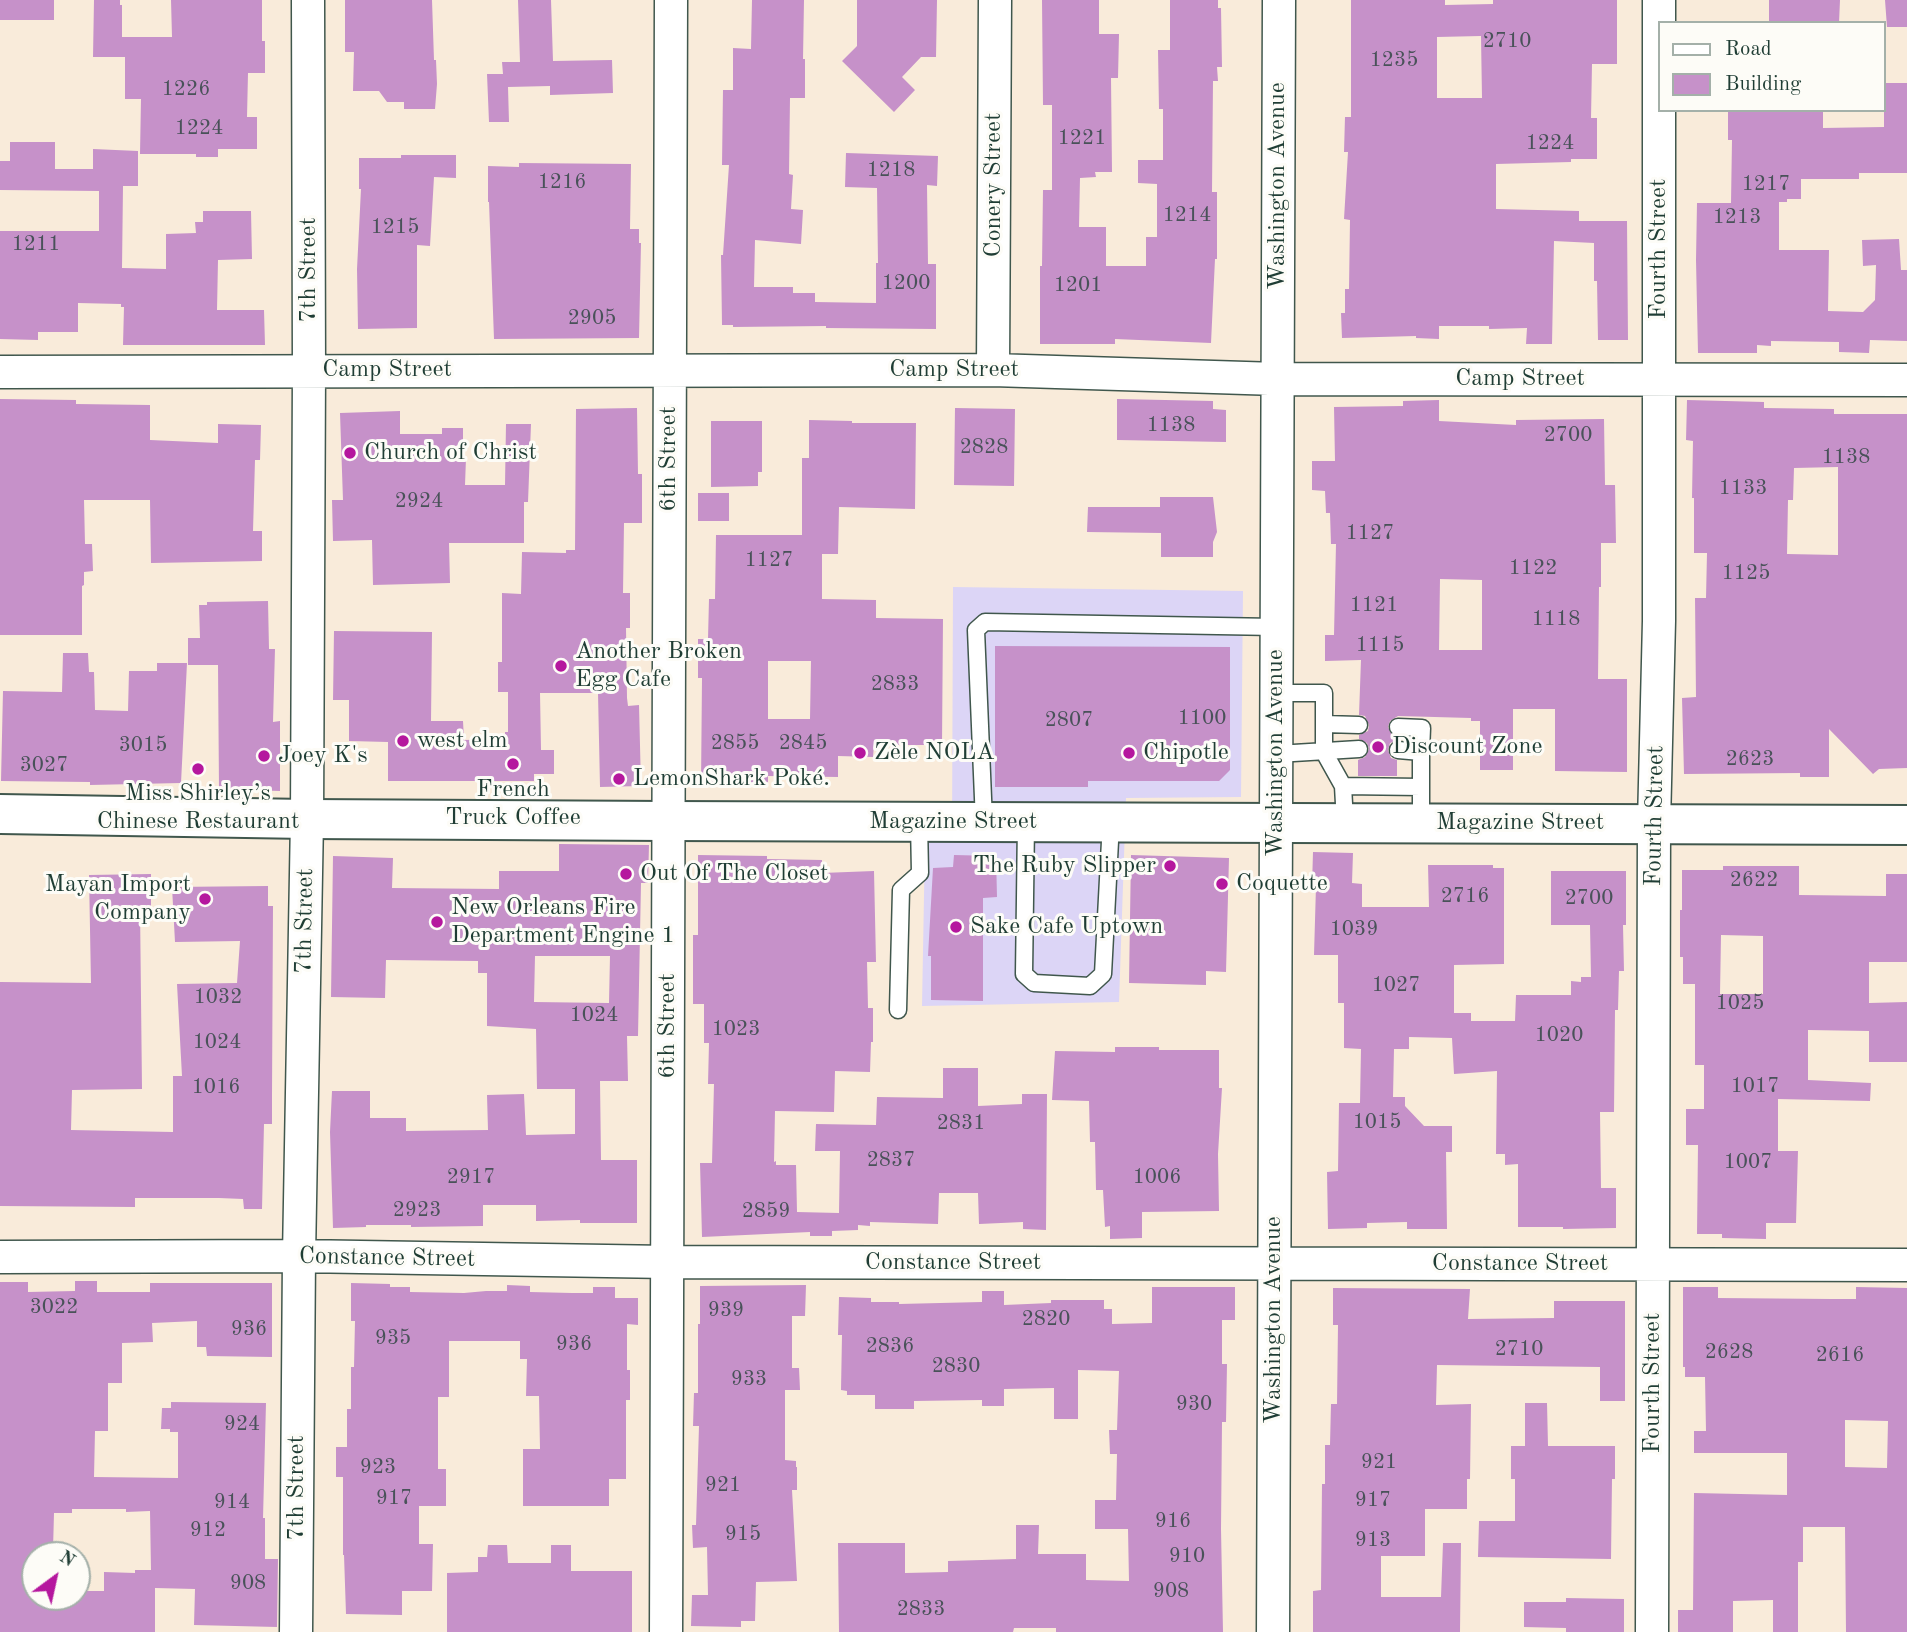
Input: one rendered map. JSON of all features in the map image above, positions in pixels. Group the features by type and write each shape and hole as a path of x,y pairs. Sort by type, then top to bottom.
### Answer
{"street":[{"name":"7th Street","path":"296,1632 307,819 308,0"},
{"name":"6th Street","path":"666,1632 670,0"},
{"name":"Conery Street","path":"993,370 995,0"},
{"name":"Washington Avenue","path":"1273,1632 1279,0"},
{"name":"Fourth Street","path":"1659,0 1659,21"},
{"name":"Fourth Street","path":"1652,1632 1654,823 1659,621 1659,112"},
{"name":"Camp Street","path":"0,372 993,370 1278,379 1907,380"},
{"name":"Magazine Street","path":"0,814 307,819 1275,822 1344,804 1421,805 1654,823 1907,825"},
{"name":"Constance Street","path":"0,1257 299,1256 668,1262 1907,1265"}],"lane":[{"path":"984,822 976,630 985,622 1276,627"},
{"path":"1277,693 1324,693 1324,752 1344,804"},
{"path":"1324,724 1359,725"},
{"path":"1398,727 1422,728 1421,805"},
{"path":"1277,754 1359,749"},
{"path":"1398,750 1421,752"},
{"path":"898,1010 901,890 920,873 919,821"},
{"path":"1026,822 1024,974 1034,983 1090,986 1103,974 1111,821"}],"shaded area":[{"path":"953,587 1243,591 1241,797 1126,798 1119,1002 922,1006 925,841 952,840"}],"building":[{"path":"0,0 54,0 54,20 0,20"},
{"path":"94,0 120,0 122,37 172,37 171,0 262,0 265,73 248,73 247,117 257,117 257,149 218,149 218,157 196,157 196,154 140,154 141,99 125,99 125,57 93,57"},
{"path":"345,0 432,0 437,84 435,109 404,109 404,102 387,102 379,91 353,91 354,52 345,52"},
{"path":"518,0 551,0 553,61 612,60 613,93 550,95 550,86 508,87 509,122 489,122 487,74 503,74 502,62 520,62"},
{"path":"752,0 804,0 805,59 805,98 790,98 789,174 793,175 791,209 803,210 801,244 755,240 754,287 793,287 793,293 815,293 815,302 876,303 877,188 845,187 846,153 938,156 937,186 927,185 928,264 936,264 936,329 722,325 721,255 729,165 722,165 723,90 733,90 733,48 751,49"},
{"path":"857,0 937,0 936,57 921,57 902,77 915,90 894,112 842,61 857,46"},
{"path":"1042,0 1099,0 1099,34 1119,34 1118,78 1111,78 1112,172 1095,172 1096,177 1080,178 1079,227 1106,227 1106,266 1146,266 1146,237 1157,237 1157,184 1138,183 1138,160 1163,160 1163,109 1159,109 1158,50 1170,50 1170,0 1218,0 1218,8 1221,8 1222,67 1217,67 1218,81 1213,81 1212,192 1217,192 1217,259 1211,343 1115,339 1115,344 1040,344 1043,190 1052,190 1052,105 1043,105"},
{"path":"1351,0 1445,0 1445,5 1493,4 1493,0 1617,0 1617,64 1592,64 1591,118 1597,118 1597,159 1496,164 1496,209 1579,211 1579,221 1627,221 1628,340 1598,340 1594,243 1554,241 1552,344 1526,344 1527,328 1489,329 1489,326 1439,326 1439,339 1416,336 1342,338 1341,313 1345,313 1345,289 1349,289 1350,220 1344,219 1348,152 1344,152 1345,117 1351,117","holes":["1481,36 1482,98 1437,98 1437,37"]},
{"path":"1769,0 1840,0 1839,21 1769,21"},
{"path":"1885,0 1907,0 1907,27 1887,27"},
{"path":"1886,83 1907,83 1907,173 1859,173 1859,179 1801,179 1801,199 1779,202 1779,250 1829,250 1828,311 1863,312 1875,300 1876,265 1863,266 1862,240 1899,239 1901,270 1907,270 1907,341 1870,340 1869,353 1839,352 1839,342 1771,341 1771,346 1757,345 1757,353 1698,353 1697,203 1731,203 1732,140 1728,140 1728,112 1823,112 1823,128 1884,127"},
{"path":"10,142 55,142 55,169 93,169 93,149 138,151 138,186 123,186 122,268 166,269 166,234 196,233 195,222 203,222 203,211 251,211 252,259 218,260 217,310 264,310 265,345 123,345 124,307 121,307 121,304 78,303 78,332 38,332 38,340 0,339 0,231 99,231 99,191 0,190 0,161 10,161"},
{"path":"401,155 456,155 456,178 434,177 430,246 417,245 417,328 358,329 357,269 361,189 359,158 401,158"},
{"path":"519,163 631,164 630,229 639,229 641,243 639,338 494,339 488,166 519,167"},
{"path":"0,399 150,405 150,440 218,443 218,424 261,425 260,460 255,460 253,531 262,531 262,561 151,563 150,500 84,500 85,544 92,544 93,571 84,572 82,635 0,635"},
{"path":"1117,399 1213,401 1213,409 1226,410 1226,442 1117,440"},
{"path":"1439,400 1439,421 1516,425 1516,420 1604,419 1605,485 1615,485 1616,543 1601,543 1598,679 1627,679 1627,772 1555,771 1555,709 1513,709 1513,770 1480,770 1480,721 1471,721 1471,718 1398,716 1390,721 1388,727 1392,735 1398,738 1390,743 1388,750 1391,758 1397,760 1397,776 1358,776 1358,760 1365,757 1369,749 1367,743 1359,739 1359,735 1368,731 1369,725 1365,716 1359,715 1361,660 1325,661 1325,635 1334,635 1336,544 1331,544 1330,513 1326,513 1325,491 1312,490 1312,461 1335,461 1334,407 1403,406 1403,401","holes":["1440,579 1482,580 1482,650 1439,650"]},
{"path":"1687,400 1764,402 1764,408 1834,409 1834,414 1907,414 1907,768 1879,769 1873,774 1829,729 1829,777 1800,777 1800,773 1684,774 1682,698 1696,697 1695,598 1706,598 1707,553 1694,553 1693,441 1686,440","holes":["1838,467 1838,555 1787,554 1788,500 1793,500 1794,468"]},
{"path":"637,408 638,474 642,474 642,523 624,523 623,593 630,593 630,628 626,628 627,698 628,706 639,705 641,786 600,787 598,693 540,693 541,750 554,750 554,774 534,774 534,781 388,781 388,742 349,741 349,700 333,700 334,631 432,632 431,721 463,721 464,740 505,739 505,732 508,732 508,692 498,692 498,662 502,662 502,593 521,594 522,552 566,553 566,550 575,550 576,409"},
{"path":"955,408 1015,409 1014,486 954,485"},
{"path":"400,411 400,434 442,434 442,428 463,428 465,485 505,485 506,424 531,424 528,502 524,502 524,543 449,543 450,583 373,585 372,540 333,541 332,500 343,500 340,413"},
{"path":"809,420 916,423 915,509 839,507 838,554 822,554 822,599 876,600 876,618 943,619 942,745 874,745 873,757 838,756 838,777 768,776 768,786 701,785 702,678 698,678 698,639 708,639 709,599 715,599 716,535 802,535 802,458 809,458","holes":["768,661 811,661 810,719 768,719"]},
{"path":"711,421 762,421 762,472 758,472 758,486 711,487"},
{"path":"698,493 729,493 729,521 698,521"},
{"path":"1160,497 1213,497 1217,532 1213,542 1213,557 1161,557 1161,533 1087,532 1088,507 1160,507"},
{"path":"268,601 269,649 275,649 273,722 280,721 280,791 219,789 218,665 188,665 188,638 200,638 199,605 207,605 207,602"},
{"path":"995,646 1230,647 1230,770 1219,781 1088,781 1088,787 995,787"},
{"path":"63,653 88,653 89,672 94,672 95,710 128,711 129,671 157,671 157,663 187,663 181,783 90,785 90,782 1,781 3,691 62,692"},
{"path":"559,844 649,845 648,883 641,883 638,1036 627,1036 628,1081 600,1081 601,1160 637,1160 637,1223 536,1221 536,1205 483,1205 483,1226 366,1225 333,1228 330,1132 332,1091 370,1091 370,1118 406,1118 406,1131 488,1130 487,1095 524,1094 526,1135 575,1134 575,1089 537,1089 536,1029 487,1026 487,973 478,973 478,961 386,960 385,998 331,997 333,856 393,858 392,888 499,889 499,871 559,871","holes":["535,956 610,956 609,1003 534,1002"]},
{"path":"1313,852 1353,853 1352,883 1362,884 1362,907 1429,907 1428,865 1493,865 1493,868 1504,868 1504,964 1454,965 1454,1013 1471,1013 1471,1021 1515,1021 1516,995 1571,995 1571,981 1581,982 1581,977 1591,977 1590,925 1551,925 1551,871 1626,871 1624,971 1619,971 1618,1010 1615,1010 1614,1112 1600,1112 1601,1188 1616,1188 1616,1228 1518,1227 1518,1164 1505,1165 1505,1154 1496,1154 1497,1071 1454,1074 1452,1038 1409,1037 1409,1049 1394,1049 1393,1097 1405,1097 1405,1106 1424,1126 1452,1126 1452,1152 1446,1152 1447,1229 1407,1229 1407,1222 1367,1223 1367,1228 1328,1229 1327,1172 1338,1171 1339,1103 1360,1103 1361,1049 1344,1048 1344,1003 1338,1003 1338,955 1314,955 1316,886 1312,886"},
{"path":"698,855 822,860 822,873 874,871 876,962 867,962 868,1008 873,1008 870,1072 835,1071 834,1112 775,1111 774,1162 776,1161 776,1165 796,1165 797,1212 839,1213 840,1151 815,1151 816,1124 876,1125 877,1097 943,1098 943,1068 978,1068 978,1106 1022,1104 1022,1094 1047,1094 1046,1230 1023,1229 1023,1222 979,1224 978,1193 939,1193 938,1224 870,1222 870,1226 858,1225 858,1230 832,1231 832,1236 810,1236 810,1232 702,1237 700,1163 712,1163 714,1084 708,1084 709,1043 704,1043 704,1004 693,1004 693,935 698,935"},
{"name":"Sake Cafe Uptown","path":"954,855 996,856 997,897 983,898 983,1001 931,1000 931,956 928,956 933,868 953,867"},
{"path":"1131,855 1229,858 1226,972 1206,971 1206,985 1129,983"},
{"path":"1723,866 1799,866 1799,895 1886,896 1886,874 1907,874 1907,962 1869,962 1869,1003 1907,1002 1907,1062 1869,1062 1869,1031 1808,1030 1808,1080 1871,1083 1870,1101 1778,1099 1778,1151 1798,1151 1796,1223 1766,1223 1766,1239 1722,1238 1722,1234 1697,1234 1698,1145 1686,1145 1686,1109 1704,1109 1704,1065 1695,1065 1695,984 1683,984 1683,957 1680,957 1682,870 1723,870","holes":["1721,935 1763,936 1763,994 1720,994"]},
{"path":"151,874 151,906 140,907 142,1089 72,1090 71,1130 173,1132 173,1076 182,1076 177,984 237,983 240,941 175,942 172,887 268,886 268,906 273,906 272,1124 264,1124 262,1209 244,1209 243,1199 219,1198 135,1198 135,1207 0,1206 0,982 91,983 89,875"},
{"path":"1115,1047 1219,1050 1219,1088 1222,1088 1218,1154 1219,1211 1142,1212 1142,1238 1110,1239 1110,1226 1105,1227 1103,1190 1096,1190 1095,1142 1090,1142 1089,1101 1052,1100 1055,1051 1115,1052"},
{"path":"75,1281 97,1281 97,1292 150,1292 150,1283 272,1283 272,1357 207,1356 206,1347 197,1347 197,1321 152,1323 153,1342 122,1343 122,1383 108,1383 108,1431 95,1431 94,1477 178,1478 178,1432 161,1429 162,1408 171,1408 171,1402 266,1403 263,1518 265,1559 278,1559 277,1627 194,1625 195,1589 155,1588 155,1632 0,1632 0,1282 28,1282 28,1292 75,1291"},
{"path":"351,1283 410,1287 410,1292 464,1293 507,1291 507,1285 530,1286 530,1292 572,1293 593,1293 593,1287 615,1287 615,1298 638,1298 638,1325 627,1324 630,1400 626,1400 626,1479 609,1479 609,1506 523,1506 523,1449 540,1449 539,1396 526,1396 527,1359 520,1359 520,1341 449,1341 449,1397 438,1397 438,1469 446,1469 446,1506 419,1506 419,1544 433,1544 432,1591 402,1591 402,1615 346,1614 343,1477 336,1477 336,1447 347,1447 347,1409 351,1409 355,1321 351,1321"},
{"path":"806,1285 805,1316 792,1316 792,1368 799,1368 800,1390 785,1390 785,1460 796,1461 797,1467 797,1490 792,1490 797,1581 756,1582 755,1621 741,1621 741,1627 691,1626 692,1595 708,1595 707,1547 693,1548 692,1525 696,1525 699,1426 693,1426 694,1393 698,1393 700,1286"},
{"path":"1152,1287 1235,1287 1235,1320 1222,1320 1222,1364 1227,1364 1226,1422 1222,1422 1223,1632 1056,1632 1056,1628 1014,1628 1013,1632 839,1632 838,1543 905,1543 905,1573 948,1572 948,1561 1016,1559 1016,1525 1039,1525 1038,1554 1086,1554 1086,1580 1129,1581 1128,1529 1095,1529 1095,1500 1116,1500 1117,1454 1110,1454 1109,1430 1117,1430 1119,1371 1078,1370 1078,1419 1054,1419 1054,1388 1004,1389 1004,1406 982,1406 982,1400 914,1401 914,1409 875,1409 875,1395 847,1395 847,1391 841,1390 842,1335 838,1335 839,1297 871,1298 871,1302 899,1304 982,1302 982,1291 1004,1291 1004,1305 1051,1303 1051,1300 1104,1300 1104,1309 1112,1309 1112,1324 1152,1323"},
{"path":"1683,1287 1718,1287 1718,1298 1831,1299 1856,1299 1856,1287 1907,1288 1907,1632 1846,1632 1845,1527 1803,1527 1803,1562 1798,1562 1798,1632 1773,1632 1773,1600 1733,1601 1733,1632 1678,1632 1678,1610 1693,1610 1694,1493 1787,1495 1787,1453 1694,1453 1694,1431 1706,1431 1705,1377 1685,1377","holes":["1845,1420 1888,1421 1887,1468 1845,1467"]},
{"path":"1333,1288 1470,1289 1468,1319 1554,1318 1554,1301 1625,1301 1625,1401 1600,1401 1600,1367 1437,1365 1436,1405 1471,1404 1467,1509 1425,1509 1425,1556 1381,1556 1381,1597 1441,1597 1443,1543 1461,1543 1460,1632 1313,1632 1313,1591 1321,1590 1325,1445 1330,1445 1331,1404 1337,1404 1338,1325 1333,1325"},
{"path":"1525,1403 1547,1403 1548,1446 1615,1446 1611,1559 1478,1557 1479,1521 1515,1521 1515,1479 1511,1479 1511,1446 1525,1446"},
{"path":"488,1545 507,1545 508,1563 551,1563 551,1545 571,1545 571,1571 632,1571 632,1632 447,1632 447,1573 478,1572 478,1557 487,1557"},
{"path":"1566,1598 1624,1599 1624,1632 1566,1632 1566,1628 1524,1627 1524,1602 1566,1602"}],"place":[{"name":"Church of Christ","path":"350,453"},
{"name":"Another Broken Egg Cafe","path":"561,666"},
{"name":"west elm","path":"403,741"},
{"name":"Discount Zone","path":"1378,747"},
{"name":"Zèle NOLA","path":"860,753"},
{"name":"Chipotle","path":"1129,753"},
{"name":"Joey K's","path":"264,756"},
{"name":"French Truck Coffee","path":"513,764"},
{"name":"Miss Shirley’s Chinese Restaurant","path":"198,769"},
{"name":"LemonShark Poké.","path":"619,779"},
{"name":"The Ruby Slipper","path":"1170,866"},
{"name":"Out Of The Closet","path":"626,874"},
{"name":"Coquette","path":"1222,884"},
{"name":"Mayan Import Company","path":"205,899"},
{"name":"New Orleans Fire Department Engine 1","path":"437,922"},
{"name":"Sake Cafe Uptown","path":"956,927"}]}
